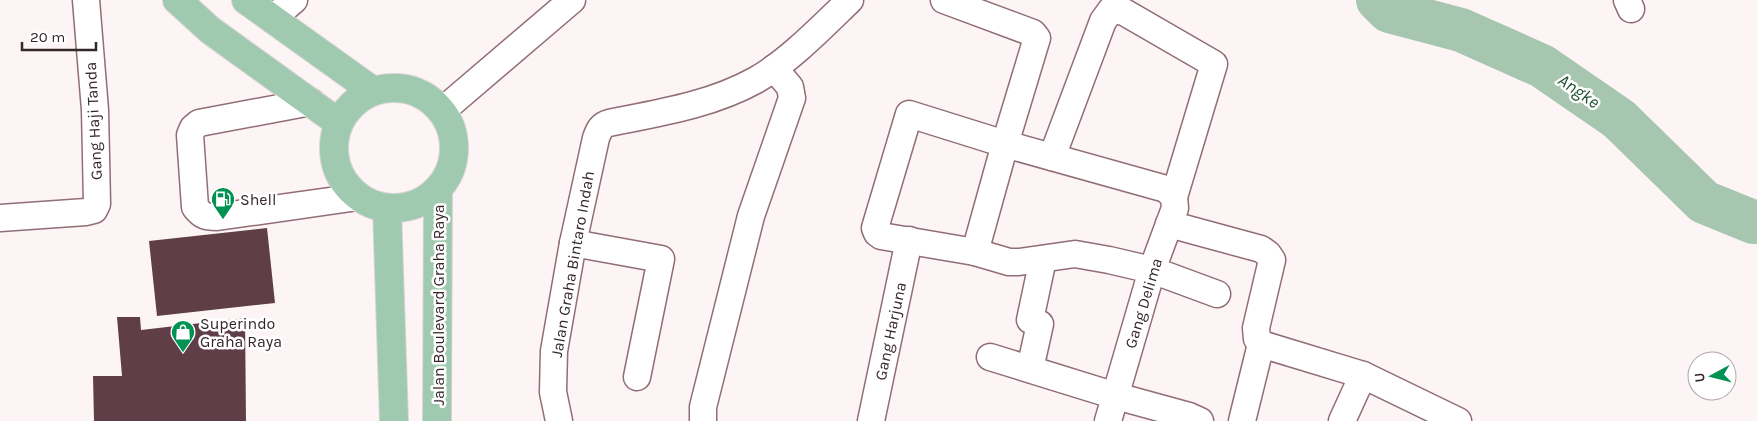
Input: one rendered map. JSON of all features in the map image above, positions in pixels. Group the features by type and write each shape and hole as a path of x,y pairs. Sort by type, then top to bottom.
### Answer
{"main road":[{"path":"176,0 210,30 339,123"},
{"path":"246,0 373,91"},
{"path":"392,88 411,90 428,98 442,111 450,126 454,143 453,160 448,176 438,190 428,199 415,206 388,209 372,205 358,197 346,185 338,171 334,155 334,138 339,123 353,103 373,91 392,88"},
{"name":"Jalan Boulevard Graha Raya","path":"437,421 438,190"},
{"path":"388,209 394,421"}],"street":[{"name":"Gang Haji Tanda","path":"0,218 94,210 97,204 95,110 86,0"},
{"path":"272,19 294,0"},
{"path":"442,111 572,0"},
{"path":"703,421 703,407 751,216 792,98 790,87 774,68 850,0"},
{"path":"944,0 1033,33 1036,38 975,252"},
{"name":"Gang Delima","path":"1052,157 1103,21 1111,10 1124,12 1214,64 1170,193 1174,208 1170,224 1152,270 1108,421"},
{"name":"Jalan Graha Bintaro Indah","path":"559,421 553,392 554,351 573,243 596,138 600,128 604,124 688,107 730,92 774,68"},
{"path":"311,102 200,124 193,128 190,135 195,207 201,215 217,217 358,197"},
{"path":"1170,193 909,114 875,228 877,234 881,236 975,252 1009,262 1075,254 1109,260 1152,270 1218,294"},
{"path":"1170,224 1261,249 1268,254 1272,260 1256,328 1257,338 1261,344 1364,375 1458,421"},
{"name":"Gang Harjuna","path":"871,421 909,240"},
{"path":"573,243 661,259 636,377"},
{"path":"1030,369 1040,324 1030,320 1044,259"},
{"path":"1242,421 1261,344"},
{"path":"990,357 1116,396 1189,416 1200,421"},
{"path":"1342,421 1364,375"}],"building":[{"path":"267,228 275,303 157,316 149,241"},
{"name":"Superindo Graha Raya","path":"117,317 140,317 141,330 245,318 246,421 94,421 93,376 122,376"}],"waterway":[{"name":"Angke","path":"1378,0 1389,11 1461,30 1542,66 1619,119 1704,202 1757,222"}],"place":[{"name":"Shell","path":"223,220"},
{"name":"Superindo Graha Raya","path":"183,353"}]}
